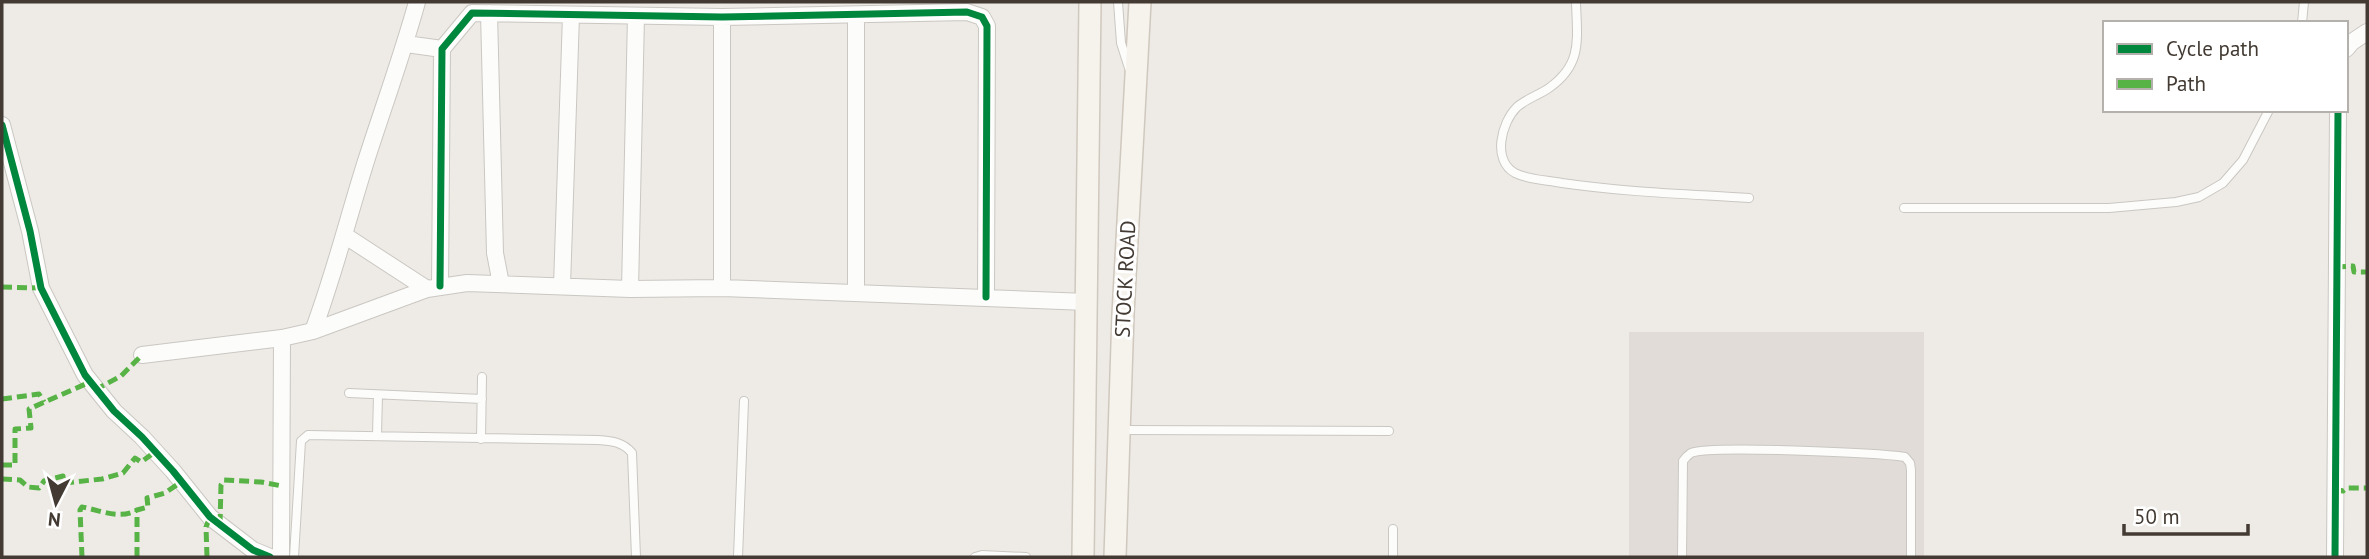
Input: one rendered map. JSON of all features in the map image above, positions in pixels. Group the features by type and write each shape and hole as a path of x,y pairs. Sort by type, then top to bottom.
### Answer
{"main road":[{"name":"STOCK ROAD","path":"1083,557 1090,2"},
{"name":"STOCK ROAD","path":"1115,557 1123,314 1140,2"}],"street":[{"path":"313,331 332,281 366,159 405,44 416,2"},
{"path":"434,287 442,49 470,7 489,13 722,17 967,12 982,17 988,26 986,297"},
{"path":"489,13 495,253 501,284"},
{"path":"562,286 571,15"},
{"path":"630,289 636,16"},
{"path":"856,16 856,293"},
{"path":"722,17 722,288"},
{"path":"2348,47 2367,32"},
{"path":"405,44 442,49"},
{"path":"2335,557 2338,112"},
{"path":"2,125 30,232 41,288 85,375 114,411 173,471 210,517 253,551 270,557"},
{"path":"344,235 434,287"},
{"path":"142,355 282,338 313,331 434,287 467,283 630,289 722,288 1087,302"},
{"path":"281,557 282,338"}],"lane":[{"path":"1118,2 1121,43 1136,90"},
{"path":"1576,2 1576,50 1572,65 1549,88 1517,107 1505,128 1501,142 1502,154 1511,170 1529,178 1600,188 1749,198"},
{"path":"2302,21 2304,2"},
{"path":"1904,208 2109,208 2176,202 2199,197 2223,183 2243,160 2268,112"},
{"path":"481,439 482,377"},
{"path":"349,394 482,399"},
{"path":"377,435 378,395"},
{"path":"738,557 744,401"},
{"path":"1119,430 1390,430"},
{"path":"294,557 301,441 308,436 377,435 606,441 626,446 632,453 636,557"},
{"path":"1682,557 1683,461 1691,453 1740,450 1905,457 1911,470 1911,557"},
{"path":"1393,529 1394,557"},
{"path":"975,557 1026,557"}],"shaded area":[{"path":"1629,332 1924,332 1924,557 1629,557"}],"marked path":[{"path":"2336,267 2353,266 2354,272 2367,272"},
{"path":"2,287 41,288"},
{"path":"95,390 121,376 142,355"},
{"path":"2,465 15,465 15,429 31,428 29,409 90,382"},
{"path":"2,399 39,394 44,402"},
{"path":"2,479 20,480 28,487 39,488 44,481 63,476 64,483 102,479 123,473 135,458 141,462 155,452"},
{"path":"220,524 221,485 224,480 282,486"},
{"path":"137,557 137,510 148,507 147,498 165,493 181,482"},
{"path":"2335,489 2343,491 2347,488 2367,488"},
{"path":"82,557 82,507 116,514 137,510"},
{"path":"207,557 206,527 210,517"}],"cycle path":[{"path":"440,286 442,49 472,13 722,17 967,12 982,17 987,26 986,297"},
{"path":"2335,557 2338,112"},
{"path":"2,125 30,231 41,288 85,375 114,411 173,471 210,517 253,550 270,557"}]}
